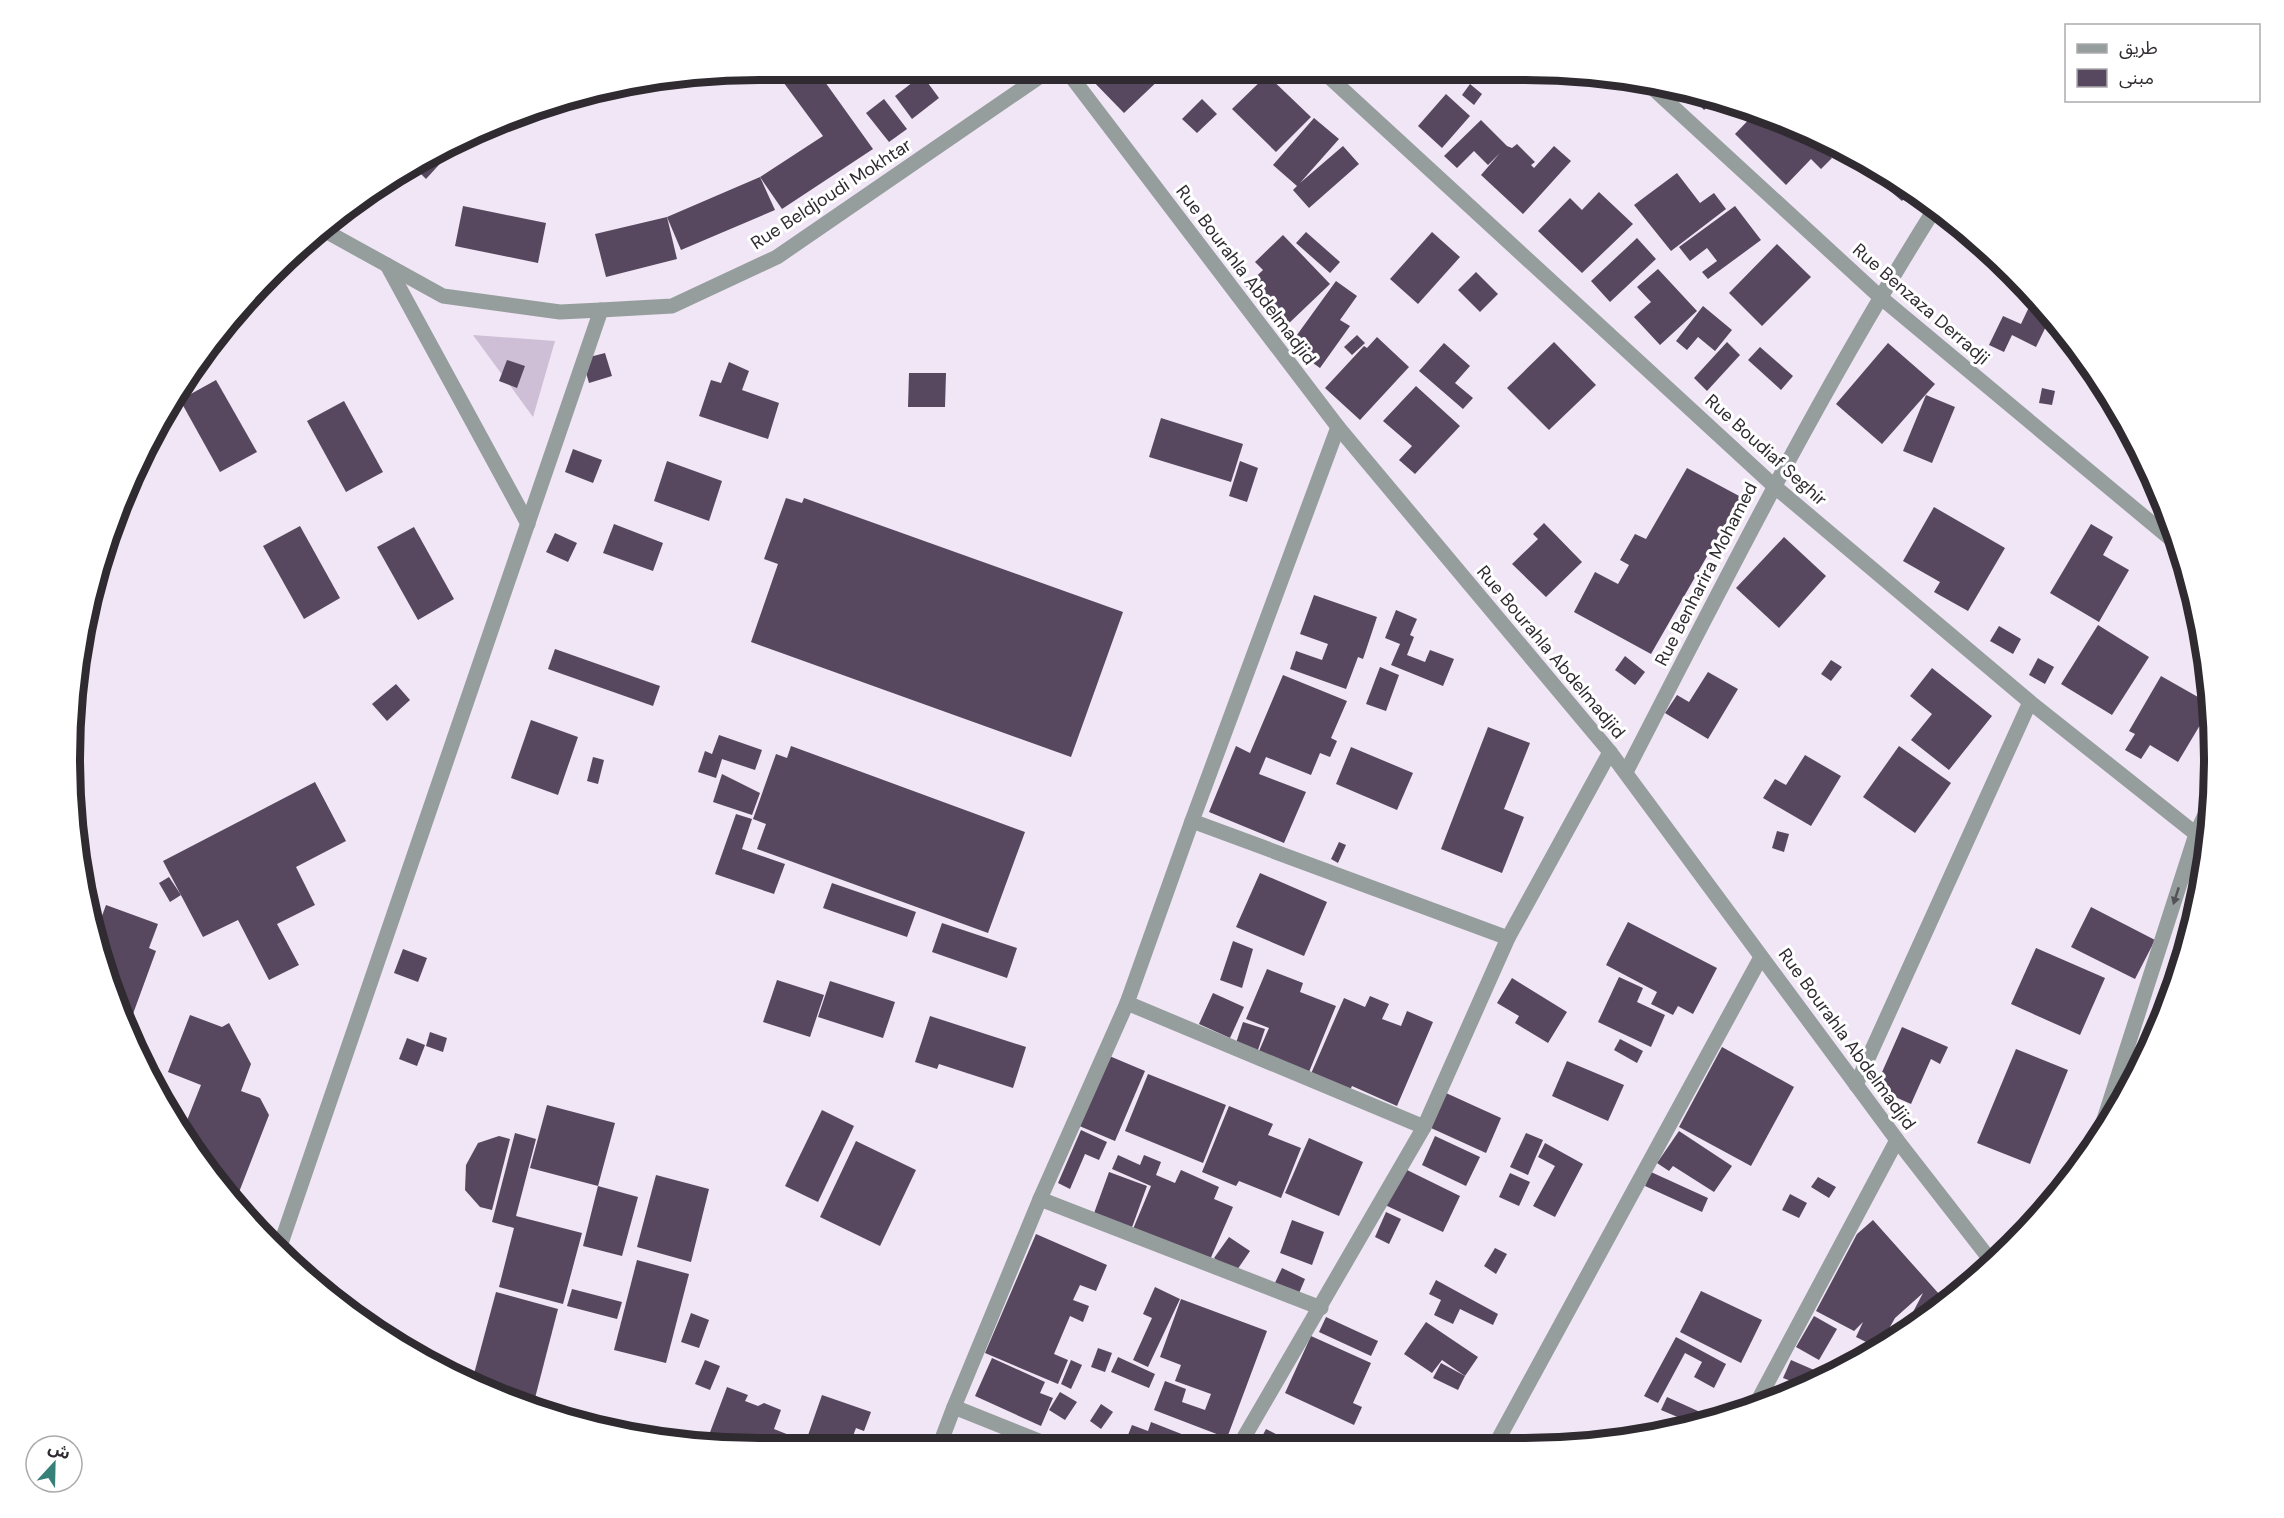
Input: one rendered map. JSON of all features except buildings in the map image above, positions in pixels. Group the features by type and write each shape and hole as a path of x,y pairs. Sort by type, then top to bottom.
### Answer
{"street":[{"name":"Rue Beldjoudi Mokhtar","path":"329,233 443,296 560,312 672,306 777,257 1035,80"},
{"name":"Rue Bourahla Abdelmadjid","path":"1074,80 1338,427 1626,772 1856,1085 1987,1256"},
{"name":"Rue Boudiaf Seghir","path":"1332,80 1774,486 2030,702 2196,834"},
{"name":"Rue Benzaza Derradji","path":"1658,93 1879,296 2166,535"},
{"name":"Rue Benharira Mohamed","path":"1626,772 1774,486 1879,296 1931,214"},
{"path":"387,265 528,524"},
{"path":"282,1242 601,310"},
{"path":"942,1438 1040,1199 1127,1003 1338,427"},
{"path":"1856,1085 2030,702"},
{"path":"1244,1438 1424,1127 1508,938 1610,752"},
{"path":"1192,821 1508,938"},
{"path":"2108,1108 2201,823"},
{"path":"1499,1438 1761,957"},
{"path":"1127,1003 1424,1127"},
{"path":"1760,1396 1897,1140"},
{"path":"1040,1199 1321,1308"},
{"path":"954,1407 1032,1438"}],"shaded area":[{"path":"473,335 555,341 533,417"}]}
